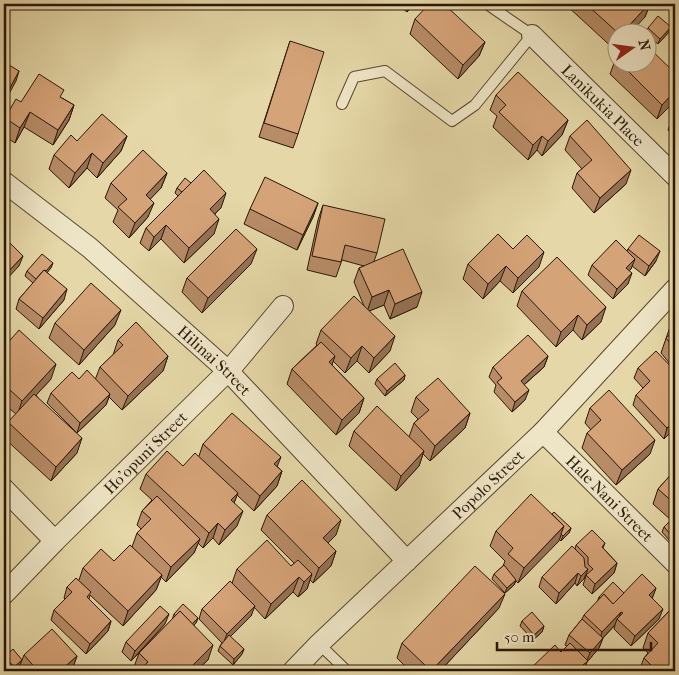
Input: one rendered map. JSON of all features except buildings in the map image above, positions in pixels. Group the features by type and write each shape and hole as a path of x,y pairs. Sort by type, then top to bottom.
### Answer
{"street":[{"name":"Lanikukia Place","path":"532,35 675,176"},
{"name":"Hilinai Street","path":"4,182 90,248 228,371 407,561"},
{"name":"Popolo Street","path":"293,671 319,644 543,432 675,289"},
{"name":"Ho'opuni Street","path":"4,594 55,540 228,371 284,306"},
{"name":"Hale Nani Street","path":"543,432 675,563"},
{"path":"4,489 55,540"}],"lane":[{"path":"342,104 354,77 385,70 452,121 475,105 532,35 487,4"},
{"path":"319,644 347,671"}]}
